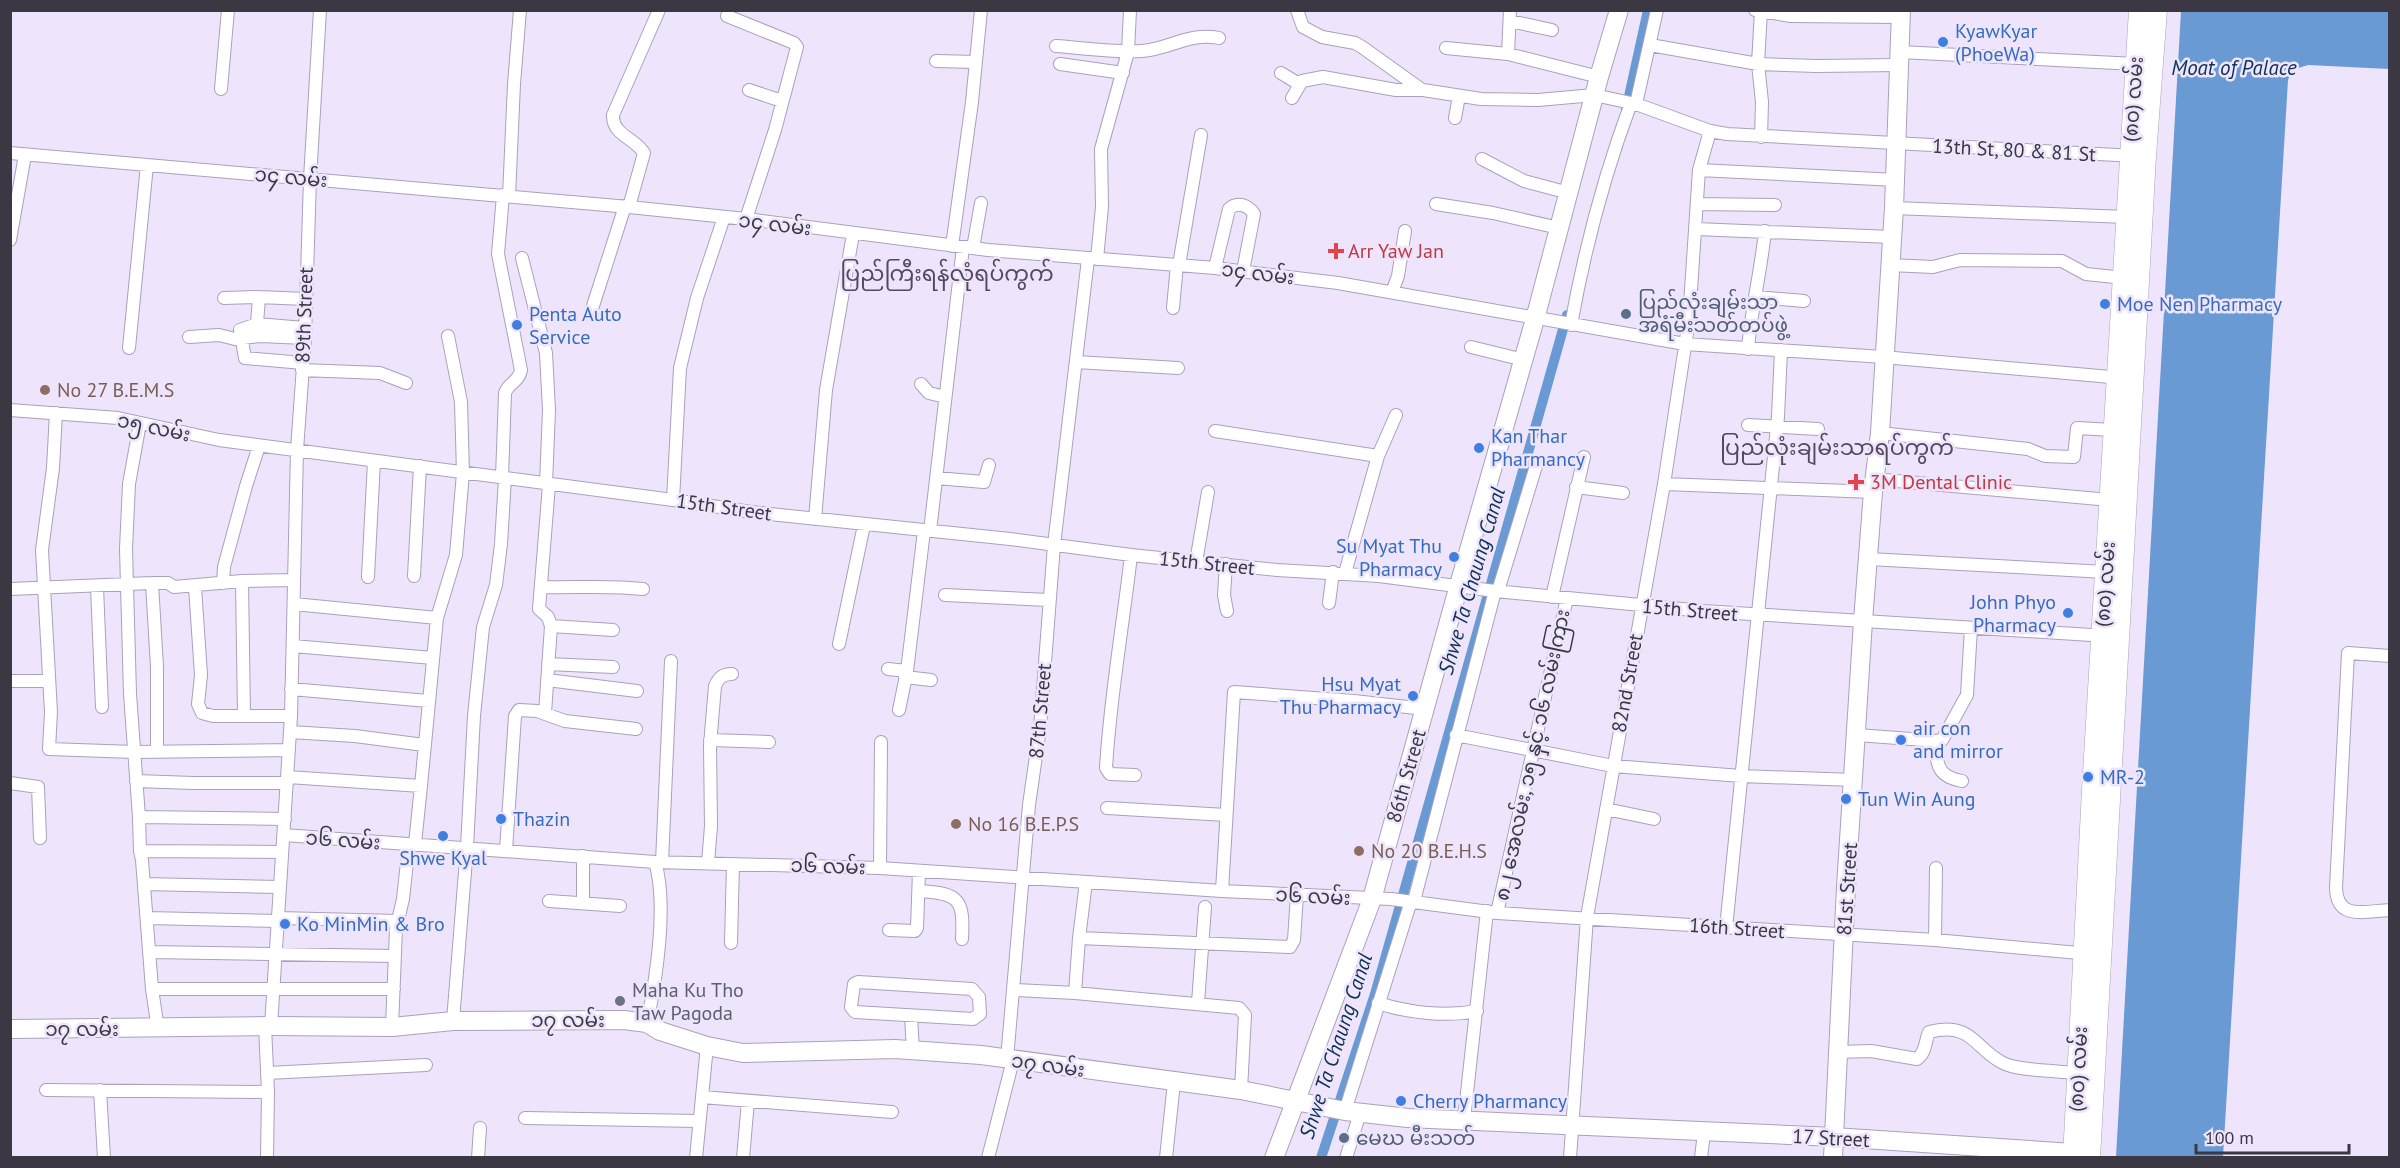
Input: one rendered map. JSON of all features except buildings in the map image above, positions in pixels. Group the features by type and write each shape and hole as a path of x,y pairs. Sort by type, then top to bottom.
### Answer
{"main road":[{"name":"(၈၀) လမ်း","path":"2081,1156 2127,378 2138,156 2136,64 2139,10"},
{"name":"(၈၀) လမ်း","path":"2111,636 2106,572 2113,430 2127,378 2124,278 2126,217 2138,156 2157,10"},
{"name":"(၈၀) လမ်း","path":"2081,1156 2078,1073 2093,954"}],"street":[{"path":"221,89 228,10"},
{"name":"89th Street","path":"267,1158 268,1026 274,988 291,716 297,450 305,333 310,179 320,10"},
{"path":"453,1021 467,847 475,705 483,627 496,585 501,544 505,393 506,389 519,378 521,370 498,254 506,196 520,10"},
{"path":"592,309 644,159 641,147 618,131 613,122 613,115 659,10"},
{"path":"899,710 936,478 963,247 981,10"},
{"name":"87th Street","path":"988,1158 1010,1060 1029,805 1040,728 1054,545 1076,362 1102,207 1101,149 1128,52 1130,10"},
{"path":"1297,10 1303,27 1323,37 1354,43 1362,47 1423,90"},
{"name":"86th Street","path":"1274,1158 1372,899 1524,360 1594,95 1619,10"},
{"path":"1571,325 1583,266 1618,136 1634,104 1650,45 1656,10"},
{"path":"1761,137 1762,102 1758,64 1759,11 1900,14"},
{"name":"81st Street","path":"1833,1158 1837,1052 1863,621 1880,433 1883,357 1896,180 1900,14"},
{"path":"727,16 794,43 797,47 746,219"},
{"path":"1509,54 1510,16 1552,30"},
{"path":"1056,46 1128,52 1158,48 1204,34 1220,38"},
{"path":"1650,45 1758,64 1816,66 1900,59 2136,64"},
{"path":"1446,48 1509,54 1599,77"},
{"path":"936,61 976,62"},
{"path":"1060,64 1123,73"},
{"path":"1281,73 1299,84 1292,98"},
{"name":"13th St, 80 & 81 St","path":"1299,84 1311,78 1323,77 1396,90 1423,90 1499,100 1594,95 1634,104 1710,130 1761,137 2138,156"},
{"path":"749,90 782,101"},
{"path":"1455,118 1459,96"},
{"name":"82nd Street","path":"1572,1125 1587,917 1664,484 1685,344 1696,230 1699,170 1710,130"},
{"path":"1173,308 1178,265 1201,135"},
{"name":"၁၄ လမ်း","path":"10,153 627,207 746,219 963,247 1215,268 1392,292 1685,344 1883,357 2127,378"},
{"path":"10,240 25,155"},
{"path":"1482,159 1524,181 1569,193"},
{"path":"129,348 147,165"},
{"path":"1699,170 1896,180"},
{"path":"963,247 981,203"},
{"path":"1436,204 1493,213 1559,228"},
{"path":"1697,204 1775,206"},
{"path":"1215,268 1229,209 1232,206 1241,205 1254,214 1243,271"},
{"path":"1894,208 2126,217"},
{"path":"673,500 680,368 697,298 724,217"},
{"path":"1696,230 1891,237"},
{"path":"1392,292 1398,276 1405,231"},
{"path":"1748,349 1749,326 1756,297 1765,231"},
{"path":"815,519 826,390 853,234"},
{"path":"522,258 546,353 549,410 548,485 539,609 548,617 551,626 545,713"},
{"path":"1890,265 1933,267 1960,260 2062,261 2086,274 2124,278"},
{"path":"257,324 259,297"},
{"path":"1756,297 1804,301"},
{"path":"224,298 305,299"},
{"path":"305,333 257,324 240,330 240,337 245,358 302,367 380,373 406,383"},
{"path":"189,337 219,335 235,339 305,333"},
{"path":"392,1027 398,921 420,786 437,618 456,555 462,473 461,402 448,336"},
{"path":"1471,347 1524,360"},
{"path":"1726,928 1777,425 1781,350"},
{"path":"1076,362 1178,368"},
{"path":"921,384 929,393 945,397"},
{"name":"၁၅ လမ်း","path":"10,410 117,418 219,440 297,450"},
{"path":"56,413 53,468 42,550 46,588 51,712 49,749 134,752 289,750"},
{"path":"1329,603 1378,456 1396,415"},
{"path":"140,423 129,484 126,586 140,850 152,989 158,1029"},
{"path":"1748,425 1818,429"},
{"path":"1880,433 2028,449 2045,456 2074,457 2077,428 2113,430"},
{"path":"1215,431 1378,456"},
{"path":"224,583 224,567 259,446"},
{"name":"15th Street","path":"297,450 751,512 1131,555 1339,573 1641,606 2111,636"},
{"path":"1552,597 1584,457"},
{"path":"369,577 374,460"},
{"path":"936,478 981,483 986,478 989,465"},
{"path":"414,576 420,466"},
{"path":"1346,1158 1350,1111 1378,1003 1403,931 1495,591 1536,466"},
{"path":"1664,484 1769,487 1874,486 2110,500"},
{"path":"1576,487 1623,493"},
{"path":"1196,561 1208,492"},
{"path":"839,644 864,525"},
{"path":"1131,555 1114,681 1106,768 1110,774 1135,775"},
{"path":"1869,560 2106,572"},
{"path":"1226,564 1224,595 1227,611"},
{"path":"10,590 152,583 168,583 174,587 242,581 294,580"},
{"path":"242,581 244,716"},
{"path":"152,583 156,668 156,751"},
{"path":"541,587 579,588 604,585 643,589"},
{"path":"195,586 200,643 199,708 205,715 291,716"},
{"path":"97,587 102,707"},
{"path":"945,595 1050,600"},
{"name":"၈၂ အေလမ်း, ၁၅ နှင့် ၁၆ လမ်းကြား","path":"1464,1120 1492,912 1533,751 1567,598"},
{"path":"294,603 437,618"},
{"path":"551,626 612,630"},
{"path":"1857,735 1934,741 1945,736 1967,695 1971,628"},
{"path":"292,646 433,658"},
{"path":"2390,656 2348,653 2336,890 2337,901 2345,910 2351,912 2390,910"},
{"path":"647,1023 655,985 660,912 659,862 670,662"},
{"path":"548,664 613,667"},
{"path":"888,669 931,680"},
{"path":"708,863 711,826 711,740 715,686 718,679 725,674 732,674"},
{"path":"547,680 637,691"},
{"path":"10,681 48,681"},
{"path":"291,689 428,701"},
{"path":"1222,891 1234,692 1333,699 1425,709"},
{"path":"506,850 516,712 524,710 545,713 565,722 636,729"},
{"path":"290,732 355,736 423,745"},
{"path":"1456,735 1613,766 1741,776 1854,780"},
{"path":"711,740 769,742"},
{"path":"1934,741 1942,773 1948,778 1962,781"},
{"path":"880,868 881,742"},
{"path":"136,781 193,783 287,780 420,786"},
{"path":"10,783 38,787 40,838"},
{"path":"1107,808 1226,815"},
{"path":"1606,809 1654,819"},
{"path":"139,817 285,819"},
{"name":"၁၆ လမ်း","path":"284,835 659,862 880,868 1372,899"},
{"path":"140,850 282,852"},
{"path":"583,856 583,903"},
{"path":"731,943 733,864"},
{"path":"1935,940 1936,868"},
{"path":"890,930 915,931 919,920 919,872"},
{"path":"1075,993 1086,882"},
{"path":"144,884 280,887"},
{"path":"919,891 938,892 958,902 963,913 962,939"},
{"path":"1079,938 1290,947 1294,940 1297,895"},
{"name":"16th Street","path":"1372,899 1410,901 1492,912 1935,940 2093,954"},
{"path":"549,901 620,906"},
{"path":"1198,1003 1206,907"},
{"path":"147,918 398,921"},
{"path":"149,952 395,956"},
{"path":"887,983 972,989 979,997 980,1014 977,1018 911,1016 852,1010 854,984 887,983"},
{"path":"152,989 394,989"},
{"path":"1015,990 1075,993 1239,1008 1245,1015 1241,1090"},
{"path":"1378,1003 1427,1012 1460,1014 1477,1011"},
{"path":"911,1016 913,1050"},
{"name":"၁၇ လမ်း","path":"10,1029 392,1027 453,1021 624,1020 647,1023 660,1031 708,1046 742,1053 913,1050 972,1054 1241,1090 1350,1111 1464,1120"},
{"path":"1837,1052 1871,1051 1917,1059 1923,1052 1929,1032 1939,1029 1969,1035 2003,1063 2078,1073"},
{"path":"696,1158 708,1046"},
{"path":"267,1073 426,1065"},
{"path":"1166,1158 1174,1082"},
{"path":"46,1090 268,1092"},
{"path":"100,1090 104,1158"},
{"path":"702,1097 892,1112"},
{"path":"743,1158 748,1101"},
{"path":"525,1118 699,1121"},
{"name":"17 Street","path":"1464,1120 1834,1137 2081,1156"},
{"path":"1570,1158 1572,1125"},
{"path":"478,1158 480,1128"},
{"path":"1701,1158 1704,1132"}],"water":[{"name":"Moat of Palace","path":"2181,11 2389,11 2389,69 2308,65 2292,70 2288,80 2223,1157 2116,1157"}],"waterway":[{"name":"Shwe Ta Chaung Canal","path":"1626,110 1648,10"},
{"name":"Shwe Ta Chaung Canal","path":"1321,1158 1375,994 1567,315"}],"place":[{"name":"KyawKyar (PhoeWa)","path":"1943,42"},
{"name":"Arr Yaw Jan","path":"1336,251"},
{"name":"Moe Nen Pharmacy","path":"2105,304"},
{"name":"ပြည်လုံးချမ်းသာ အရံမီးသတ်တပ်ဖွဲ့","path":"1626,314"},
{"name":"Penta Auto Service","path":"517,325"},
{"name":"No 27 B.E.M.S","path":"45,390"},
{"name":"Kan Thar Pharmancy","path":"1479,448"},
{"name":"3M Dental Clinic","path":"1856,482"},
{"name":"Su Myat Thu Pharmacy","path":"1454,557"},
{"name":"John Phyo Pharmacy","path":"2068,613"},
{"name":"Hsu Myat Thu Pharmacy","path":"1413,696"},
{"name":"air con and mirror","path":"1901,740"},
{"name":"MR-2","path":"2088,777"},
{"name":"Tun Win Aung","path":"1846,799"},
{"name":"Thazin","path":"501,819"},
{"name":"No 16 B.E.P.S","path":"956,824"},
{"name":"Shwe Kyal","path":"443,836"},
{"name":"No 20 B.E.H.S","path":"1359,851"},
{"name":"Ko MinMin & Bro","path":"285,924"},
{"name":"Maha Ku Tho Taw Pagoda","path":"620,1001"},
{"name":"Cherry Pharmancy","path":"1401,1101"},
{"name":"မေဃ မီးသတ်","path":"1344,1138"}],"district":[{"name":"ပြည်ကြီးရန်လုံရပ်ကွက်","path":"947,273"},
{"name":"ပြည်လုံးချမ်းသာရပ်ကွက်","path":"1837,447"}]}
